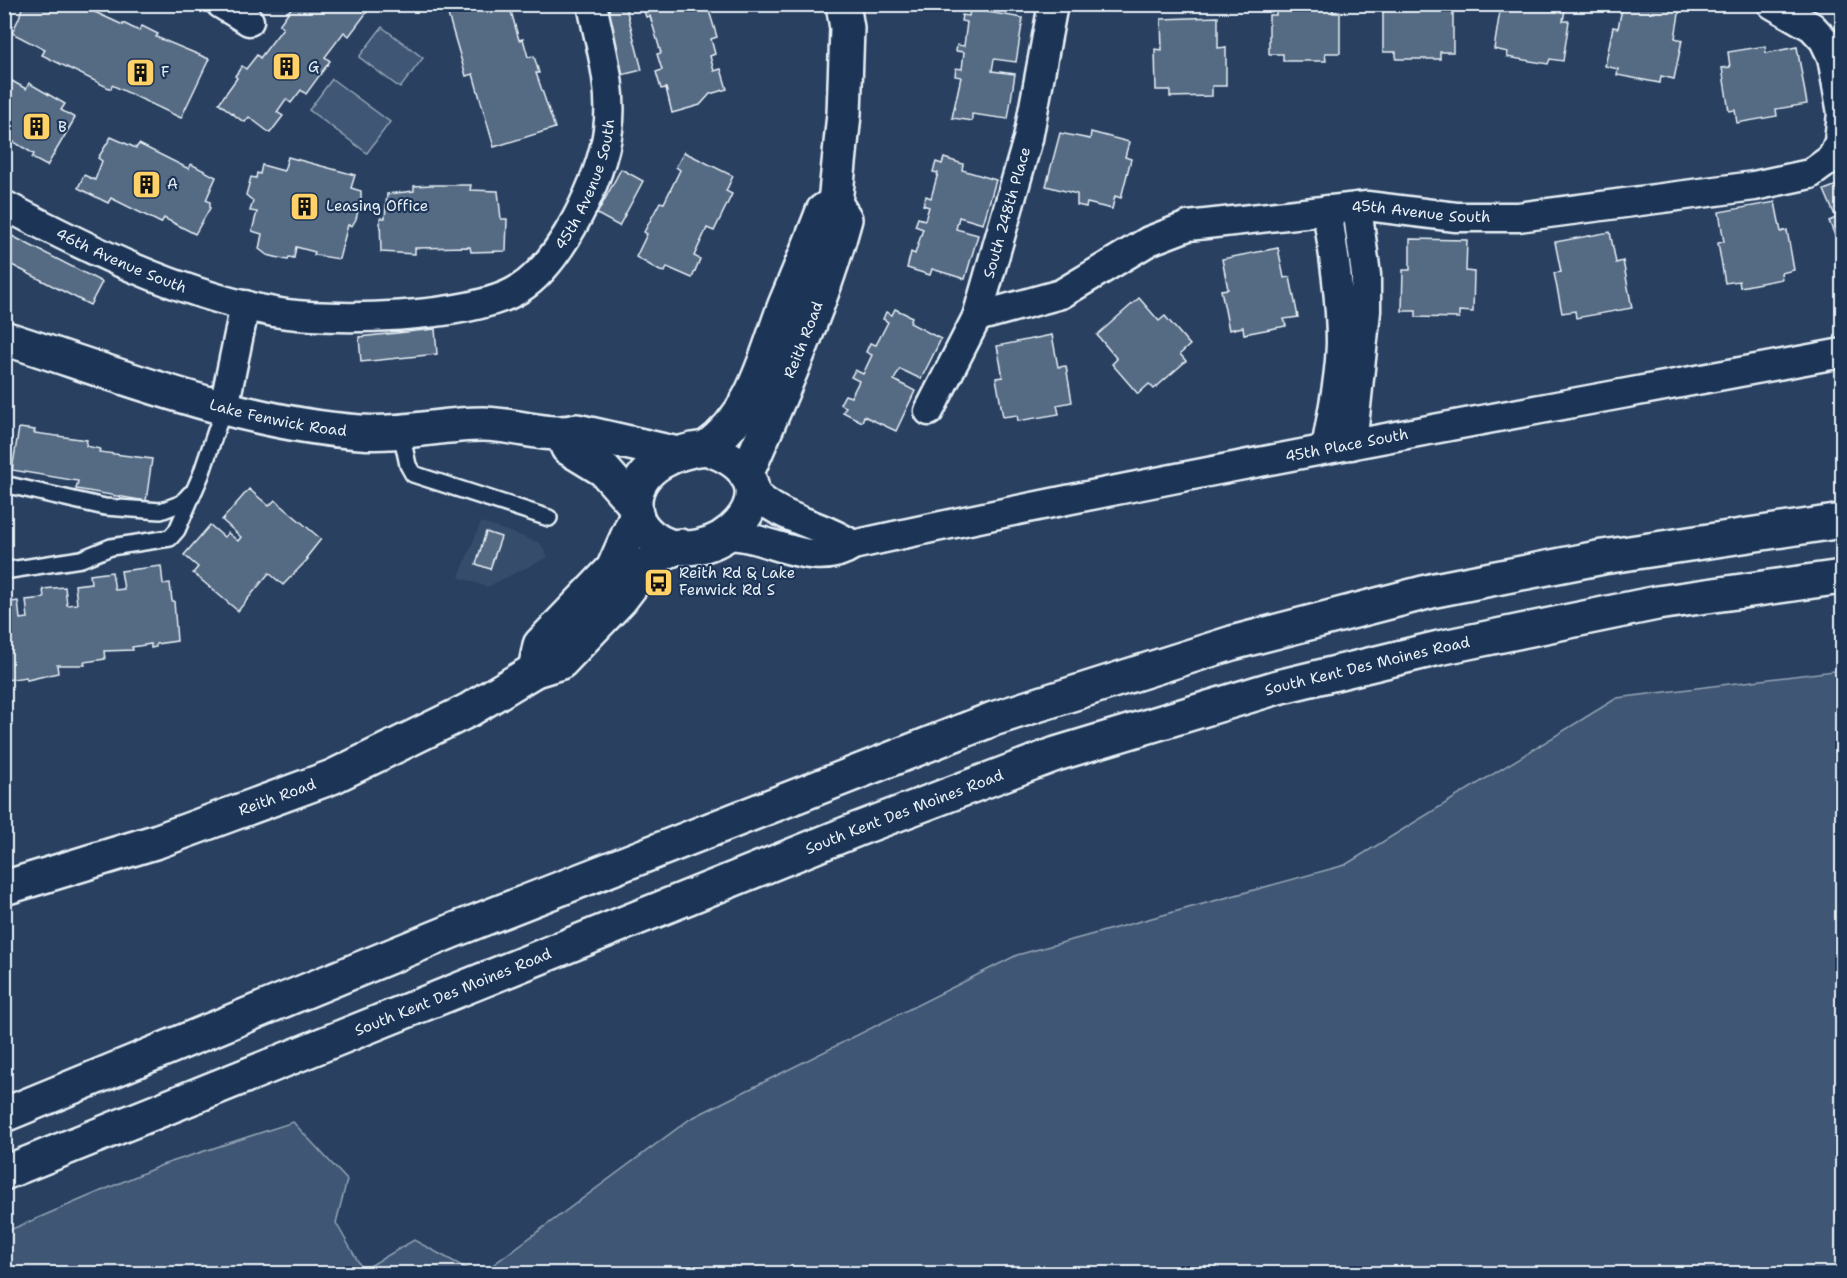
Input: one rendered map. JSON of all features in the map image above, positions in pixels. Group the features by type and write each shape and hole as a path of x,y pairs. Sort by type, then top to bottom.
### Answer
{"main road":[{"name":"Reith Road","path":"635,511 642,529 660,543 695,547 725,535 748,514 749,483 832,268 845,219 836,203 844,114 847,28 843,4"},
{"name":"Reith Road","path":"535,669 540,645 613,569 635,511 636,490 648,472 692,451 735,421 763,372 786,305 823,211 836,203"},
{"name":"Lake Fenwick Road","path":"4,338 224,407 299,426 359,432 401,432 461,424 489,424 562,434 577,431 692,451"},
{"path":"562,434 568,448 604,470 635,511"},
{"path":"692,451 737,462 749,483"},
{"path":"7,1113 452,931 993,719 1232,643 1425,593 1603,557 1842,521"},
{"name":"Reith Road","path":"4,888 158,841 332,777 469,710 535,669 561,662 613,608 646,566 661,554 680,546"},
{"name":"South Kent Des Moines Road","path":"4,1173 858,829 1067,751 1278,687 1439,648 1657,603 1842,577"},
{"path":"4,1183 36,1161"}],"street":[{"path":"221,4 249,21"},
{"name":"45th Avenue South","path":"463,308 502,298 533,279 559,246 590,188 608,130 609,103 605,69 592,4"},
{"name":"South 248th Place","path":"929,411 977,317 1028,139 1053,4"},
{"name":"45th Avenue South","path":"977,317 1061,294 1149,241 1188,226 1357,207 1387,207 1456,217 1518,217 1773,183 1810,174 1832,158 1839,142 1842,113 1832,57 1824,40 1801,19 1772,4"},
{"name":"46th Avenue South","path":"4,205 132,267 196,291 245,305 305,317 385,316 463,308"},
{"path":"1339,447 1366,311 1366,275 1357,207"},
{"path":"1327,210 1339,293 1341,344 1339,447"},
{"path":"224,407 245,305"},
{"name":"45th Place South","path":"725,535 755,537 790,550 823,555 840,554 853,544 1339,447 1842,353"},
{"path":"749,483 766,505 780,513 838,535 853,544"}],"lane":[{"path":"4,570 81,559 111,547 170,538 177,530 201,475 224,407"},
{"path":"401,432 413,474 549,518"},
{"path":"4,484 105,507 161,511 182,503 192,492"}],"shaded area":[{"path":"382,27 423,58 400,88 359,57"},
{"path":"332,79 390,122 367,153 309,110"},
{"path":"481,522 540,543 548,557 487,587 459,577"},
{"path":"1842,670 1842,1273 482,1273 690,1119 1017,955 1345,865 1617,698"},
{"path":"293,1122 347,1180 336,1223 363,1270 414,1240 475,1273 5,1273 5,1232 162,1165"}],"building":[{"name":"F","path":"18,4 87,4 86,8 123,25 123,23 139,31 142,26 158,34 156,37 209,59 181,118 112,85 111,89 42,55 45,50 12,33 22,8"},
{"name":"G","path":"294,4 373,4 349,36 344,32 325,57 330,61 306,94 301,90 291,103 286,99 277,112 283,116 270,133 249,117 245,122 241,120 219,103 237,78 235,76 242,66 246,69 257,55 260,58 283,28 279,25"},
{"path":"445,4 509,4 519,40 523,39 528,57 534,56 539,73 536,73 555,128 494,147 473,74 466,76"},
{"path":"598,4 625,4 642,70 617,76"},
{"path":"642,4 707,4 717,37 711,39 715,54 710,56 714,71 721,69 727,89 710,94 700,105 672,113 666,88 661,89 656,72 662,70 657,54 661,53 650,16 646,17"},
{"path":"1276,4 1333,4 1333,13 1340,13 1340,53 1325,53 1326,61 1283,61 1283,54 1269,54 1269,15 1276,15"},
{"path":"1390,4 1446,4 1446,12 1453,11 1453,52 1440,52 1440,59 1396,59 1396,52 1383,52 1383,10 1390,10"},
{"path":"1507,4 1566,4 1563,21 1569,21 1563,61 1550,59 1548,64 1507,57 1508,52 1494,49 1500,11 1506,12"},
{"path":"1623,4 1664,4 1680,8 1675,38 1682,40 1674,79 1661,76 1660,83 1617,75 1618,69 1605,66 1613,27 1618,28"},
{"path":"970,9 1023,18 1016,62 994,59 992,71 1015,74 1008,119 972,114 972,121 952,118 961,77 955,76 956,68 962,69 964,52 956,51 957,45 964,46 967,22 961,21 962,15 969,16"},
{"path":"1218,17 1218,48 1226,47 1226,86 1212,86 1212,96 1170,97 1170,90 1156,90 1155,49 1162,50 1161,19"},
{"path":"1765,46 1766,53 1797,47 1807,104 1776,109 1777,116 1737,123 1735,110 1729,111 1722,68 1730,67 1728,52"},
{"name":"B","path":"12,81 26,89 29,83 65,104 61,110 75,118 47,166 32,158 34,154 4,136 4,83 9,86"},
{"path":"1091,132 1129,142 1125,157 1131,159 1121,198 1115,196 1112,209 1087,203 1086,207 1077,205 1077,194 1046,186 1060,133 1090,139"},
{"name":"A","path":"111,137 136,148 139,144 189,169 191,164 216,177 206,200 210,202 210,208 195,234 164,218 161,223 111,198 108,203 78,188 84,175 95,180 102,161 98,158"},
{"path":"684,152 733,176 726,191 732,194 714,231 707,228 694,256 700,259 692,278 667,267 665,272 660,271 636,257 647,234 644,232 660,202 664,203 680,170 676,167"},
{"name":"Leasing Office","path":"288,157 355,175 351,188 361,191 361,199 356,219 352,226 348,225 339,259 314,255 315,252 296,247 294,258 289,257 288,260 267,255 259,249 262,234 252,231 257,212 250,211 253,201 246,195 251,177 256,178 257,173 260,174 262,165 284,171"},
{"path":"944,158 963,164 962,170 996,180 983,224 959,217 956,229 978,235 965,279 932,269 930,275 907,268 911,252 915,254 923,229 915,226 918,218 925,220 929,207 923,205 926,196 931,198 938,173 933,172 936,162 942,164"},
{"path":"621,169 643,181 619,226 597,214"},
{"path":"1842,183 1842,253 1829,221 1836,218 1824,190"},
{"path":"471,185 470,190 498,191 501,219 507,219 506,251 471,252 470,247 415,248 415,254 381,252 380,218 385,218 387,194 414,191 414,186"},
{"path":"1775,202 1781,232 1787,230 1794,270 1781,273 1782,279 1740,287 1739,281 1725,283 1718,243 1724,242 1719,212"},
{"path":"1610,232 1616,263 1623,261 1632,308 1576,318 1575,311 1562,313 1554,273 1561,272 1555,242"},
{"path":"12,236 102,282 90,305 4,261 4,251"},
{"path":"1410,239 1467,240 1466,271 1474,272 1473,312 1459,311 1459,318 1416,317 1416,311 1402,311 1403,270 1410,270"},
{"path":"1278,248 1284,278 1290,277 1298,317 1284,319 1286,326 1244,334 1243,327 1229,330 1221,290 1228,289 1222,259"},
{"path":"1139,298 1159,321 1165,316 1190,345 1180,354 1186,361 1154,389 1149,384 1138,394 1112,364 1117,359 1097,335"},
{"path":"895,309 912,317 910,323 941,339 921,379 900,369 894,380 915,391 896,431 864,416 862,422 843,412 846,407 840,404 845,395 851,397 859,381 851,377 855,370 863,374 872,355 866,352 870,343 876,345 888,322 883,319 886,312 892,315"},
{"path":"435,329 437,354 361,362 359,337"},
{"path":"1052,335 1058,367 1066,366 1072,402 1057,405 1059,414 1018,421 1017,415 1003,417 996,378 1003,377 997,346"},
{"path":"19,428 35,430 34,433 87,440 86,446 100,449 99,452 152,459 146,501 76,489 78,481 12,470"},
{"path":"249,489 269,506 275,500 321,539 306,558 308,559 283,585 269,573 238,611 193,573 198,567 184,555 210,525 224,537 228,533 238,541 241,537 222,520"},
{"path":"486,532 501,537 490,569 476,564"},
{"path":"161,566 163,584 170,583 172,601 174,601 177,641 156,644 156,647 151,648 151,644 132,647 133,650 104,651 105,659 84,662 85,665 57,665 58,673 27,680 26,677 6,680 4,603 18,601 20,619 28,618 26,600 44,598 43,589 65,587 67,605 77,604 75,585 91,583 90,575 112,572 115,590 124,589 121,571"}],"place":[{"name":"G","path":"287,67"},
{"name":"F","path":"140,72"},
{"name":"B","path":"37,127"},
{"name":"A","path":"146,184"},
{"name":"Leasing Office","path":"305,206"},
{"name":"Reith Rd & Lake Fenwick Rd S","path":"658,582"}]}
